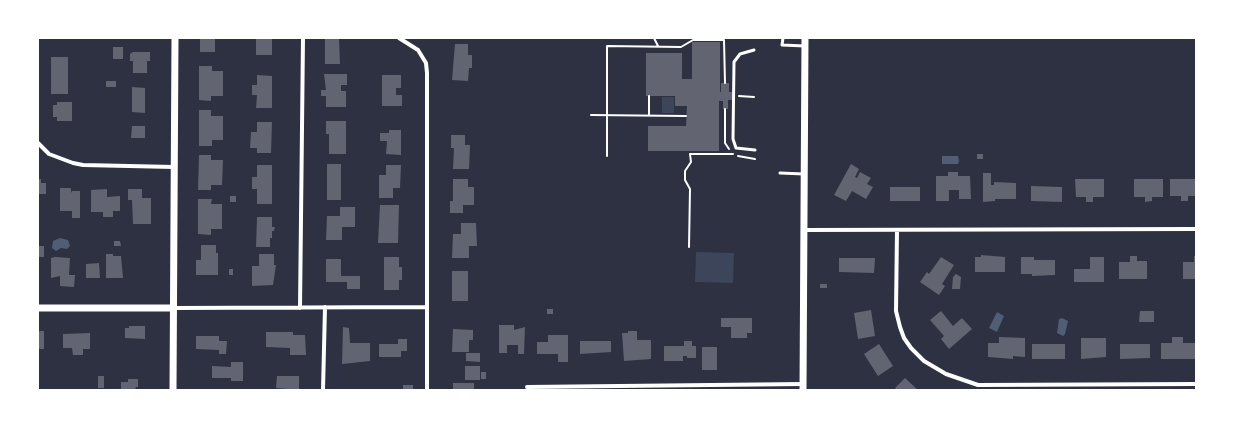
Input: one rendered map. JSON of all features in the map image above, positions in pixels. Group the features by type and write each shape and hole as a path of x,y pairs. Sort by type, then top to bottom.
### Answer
{"street":[{"path":"173,390 175,38"},
{"path":"300,308 303,38"},
{"path":"399,38 418,50 423,56 427,73 427,390"},
{"path":"527,387 803,387 805,38"},
{"path":"38,143 49,154 78,164 174,167"},
{"path":"804,230 1196,229"},
{"path":"897,230 896,311 900,327 904,338 911,348 924,360 946,374 978,385 1196,384"},
{"path":"323,390 325,307"},
{"path":"38,308 426,307"}],"lane":[{"path":"783,38 782,45 804,46"},
{"path":"754,50 740,54 734,62 733,140 736,148 754,150"},
{"path":"780,173 804,174"}],"path":[{"path":"654,38 658,46"},
{"path":"607,156 607,46 681,47 693,40 724,40 725,83"},
{"path":"650,96 650,115"},
{"path":"734,96 754,97"},
{"path":"591,115 686,116"},
{"path":"688,247 690,189 685,180 685,171 690,162 690,154 733,154"}],"shaded area":[{"path":"662,97 674,97 674,113 662,113"},
{"path":"942,156 958,156 958,164 942,164"},
{"path":"60,238 68,240 70,246 67,249 61,248 56,251 52,248 53,241"},
{"path":"696,252 734,253 733,283 695,282"},
{"path":"997,312 1004,316 997,332 989,328"},
{"path":"1062,318 1068,321 1065,334 1063,336 1057,333 1059,319"}],"building":[{"path":"200,38 215,38 215,52 200,52"},
{"path":"256,38 272,38 272,55 256,55"},
{"path":"325,38 339,38 340,64 325,64"},
{"path":"692,42 720,42 720,92 721,83 729,83 729,92 732,92 732,100 728,100 728,109 723,109 723,101 719,101 719,151 648,151 648,126 686,126 687,106 675,106 675,96 646,96 646,53 682,53 682,79 692,79"},
{"path":"455,44 468,44 468,55 472,55 472,68 469,68 468,81 452,80"},
{"path":"113,47 123,47 123,59 113,59"},
{"path":"133,52 150,52 150,61 147,61 147,73 133,73 133,61 130,61 130,54"},
{"path":"51,57 68,57 68,94 51,94"},
{"path":"199,66 212,66 212,71 223,71 223,96 211,96 211,101 199,100"},
{"path":"324,74 347,74 347,85 341,85 341,91 346,91 346,107 326,107 326,96 321,96 321,90 326,90"},
{"path":"257,75 272,76 272,108 256,108 257,95 252,95 252,85 257,85"},
{"path":"382,75 401,75 401,88 396,88 396,95 402,95 402,106 382,106"},
{"path":"106,81 116,81 116,87 106,87"},
{"path":"132,87 145,88 145,113 132,112"},
{"path":"57,102 72,102 72,121 57,121 57,117 53,117 53,105 57,105"},
{"path":"199,110 211,110 211,116 223,116 223,140 212,140 212,146 199,146"},
{"path":"326,121 346,121 346,154 329,154 329,134 326,134"},
{"path":"257,122 272,122 271,153 257,153 257,148 250,148 251,132 257,132"},
{"path":"132,126 145,126 145,138 131,138"},
{"path":"389,130 401,130 401,155 386,154 387,141 380,141 380,133 389,133"},
{"path":"451,135 465,135 465,145 470,145 469,169 453,169 454,148 451,148"},
{"path":"977,154 983,154 983,159 977,159"},
{"path":"199,155 211,155 211,160 223,160 222,185 211,185 211,190 198,190"},
{"path":"327,164 341,164 341,200 327,200"},
{"path":"851,164 859,169 855,177 857,178 860,172 871,178 867,184 873,187 866,199 852,191 846,201 834,195"},
{"path":"257,165 272,165 272,204 257,204 257,189 252,189 252,177 257,177"},
{"path":"386,165 401,165 400,188 393,188 393,198 379,198 379,175 386,175"},
{"path":"948,172 958,172 958,176 970,176 971,199 959,199 959,190 949,190 949,201 936,201 936,176 948,176"},
{"path":"983,173 991,173 991,185 994,185 994,182 1016,183 1016,199 995,199 995,201 983,202"},
{"path":"38,179 41,179 41,183 46,183 46,194 38,194"},
{"path":"453,179 468,179 468,187 474,187 474,205 463,205 463,213 450,213 450,201 453,201"},
{"path":"1075,179 1104,179 1104,197 1093,197 1093,202 1086,202 1086,197 1076,197"},
{"path":"1134,179 1163,179 1163,197 1152,197 1152,201 1145,202 1145,197 1134,197"},
{"path":"1170,179 1196,179 1196,196 1188,196 1188,201 1181,201 1181,196 1170,196"},
{"path":"1031,186 1062,187 1062,202 1031,201"},
{"path":"890,187 920,187 920,201 890,201"},
{"path":"60,188 71,188 71,193 72,191 80,191 80,218 72,218 72,211 60,211"},
{"path":"107,189 107,197 120,196 120,211 113,211 113,217 103,217 103,212 91,212 91,190"},
{"path":"128,189 142,189 142,198 151,198 151,224 133,224 132,200 128,200"},
{"path":"230,196 236,196 236,202 230,202"},
{"path":"198,199 212,199 211,204 222,204 222,229 211,229 211,235 198,234"},
{"path":"380,205 399,205 398,243 378,243"},
{"path":"340,207 355,207 355,227 342,227 342,240 326,240 327,216 340,216"},
{"path":"257,217 272,217 272,227 275,227 274,231 272,231 272,238 270,238 270,247 256,247"},
{"path":"461,223 476,223 477,246 469,246 469,258 452,258 453,234 461,234"},
{"path":"114,241 120,241 121,246 114,246"},
{"path":"201,245 216,245 216,253 218,253 218,275 196,275 196,260 201,260"},
{"path":"38,246 44,246 44,257 38,257"},
{"path":"106,254 121,256 123,278 106,278"},
{"path":"259,254 274,254 274,265 276,265 273,285 252,286 252,266 259,266"},
{"path":"981,255 1005,257 1005,272 975,272 975,257 981,257"},
{"path":"1130,256 1137,256 1137,261 1147,261 1147,279 1119,279 1119,262 1130,262"},
{"path":"1194,256 1196,256 1196,279 1183,279 1183,262 1194,262"},
{"path":"384,257 399,257 399,267 402,267 402,280 399,280 399,290 384,290"},
{"path":"941,257 954,265 942,284 945,286 939,295 920,282 927,272 929,274"},
{"path":"1021,257 1034,257 1034,260 1055,260 1055,275 1032,276 1032,274 1021,274"},
{"path":"1090,257 1104,257 1104,282 1074,282 1074,269 1090,269"},
{"path":"51,258 70,258 69,275 75,275 74,287 60,286 60,276 51,278"},
{"path":"839,258 875,258 874,273 839,272"},
{"path":"326,259 341,259 341,276 360,276 360,289 347,289 347,282 326,282"},
{"path":"99,263 100,278 86,278 86,264"},
{"path":"229,269 233,269 233,275 229,275"},
{"path":"452,271 468,271 468,301 452,301"},
{"path":"956,274 961,277 960,289 952,289 953,277"},
{"path":"820,284 827,284 827,288 820,288"},
{"path":"547,309 553,309 553,314 547,314"},
{"path":"871,310 875,336 858,339 854,313"},
{"path":"941,311 953,326 962,318 972,329 949,349 941,339 944,336 930,320"},
{"path":"1140,311 1154,311 1154,322 1139,322"},
{"path":"721,318 752,318 752,333 747,333 747,338 731,338 731,327 721,327"},
{"path":"499,325 514,325 514,330 525,327 524,354 518,354 518,345 507,345 507,353 499,353"},
{"path":"129,326 145,326 145,339 125,338 125,328 129,328"},
{"path":"343,327 349,328 350,343 370,343 370,361 342,364"},
{"path":"453,329 473,330 473,340 469,340 469,352 452,352"},
{"path":"38,331 44,331 44,349 38,349"},
{"path":"628,331 637,331 637,340 651,340 651,359 624,361 622,333 628,333"},
{"path":"266,332 293,332 293,335 305,335 306,355 290,355 290,348 266,347"},
{"path":"90,333 90,349 83,349 83,355 73,355 72,348 63,348 63,334"},
{"path":"548,335 568,335 568,362 558,362 558,354 537,354 537,342 548,342"},
{"path":"196,336 219,336 219,341 227,341 226,354 219,354 219,350 196,349"},
{"path":"999,337 1025,338 1025,357 1013,356 1013,359 988,357 988,343 999,343"},
{"path":"1172,337 1183,337 1183,343 1195,343 1195,359 1161,359 1161,343 1172,343"},
{"path":"1081,338 1106,338 1106,357 1081,359"},
{"path":"398,339 407,339 407,351 401,351 401,357 379,357 379,344 398,344"},
{"path":"580,341 611,341 611,352 580,354"},
{"path":"684,341 692,341 692,346 696,346 696,358 687,358 687,356 683,356 683,361 664,361 664,346 684,346"},
{"path":"879,344 893,366 878,376 864,354"},
{"path":"1032,344 1065,344 1065,359 1032,359"},
{"path":"1120,344 1150,344 1150,358 1120,359"},
{"path":"702,347 717,347 717,370 702,370"},
{"path":"466,353 480,353 480,362 466,361"},
{"path":"231,362 243,362 243,381 231,381 231,378 212,378 212,366 231,367"},
{"path":"465,366 480,366 480,380 465,380"},
{"path":"481,372 486,372 486,379 481,379"},
{"path":"98,376 104,376 104,388 98,388"},
{"path":"277,376 299,376 299,390 276,388"},
{"path":"905,378 918,390 897,390 895,388"},
{"path":"128,379 138,379 138,387 136,387 135,390 121,390 121,382 128,382"},
{"path":"453,383 474,383 474,390 453,390"},
{"path":"403,385 413,385 413,390 403,390"}]}
